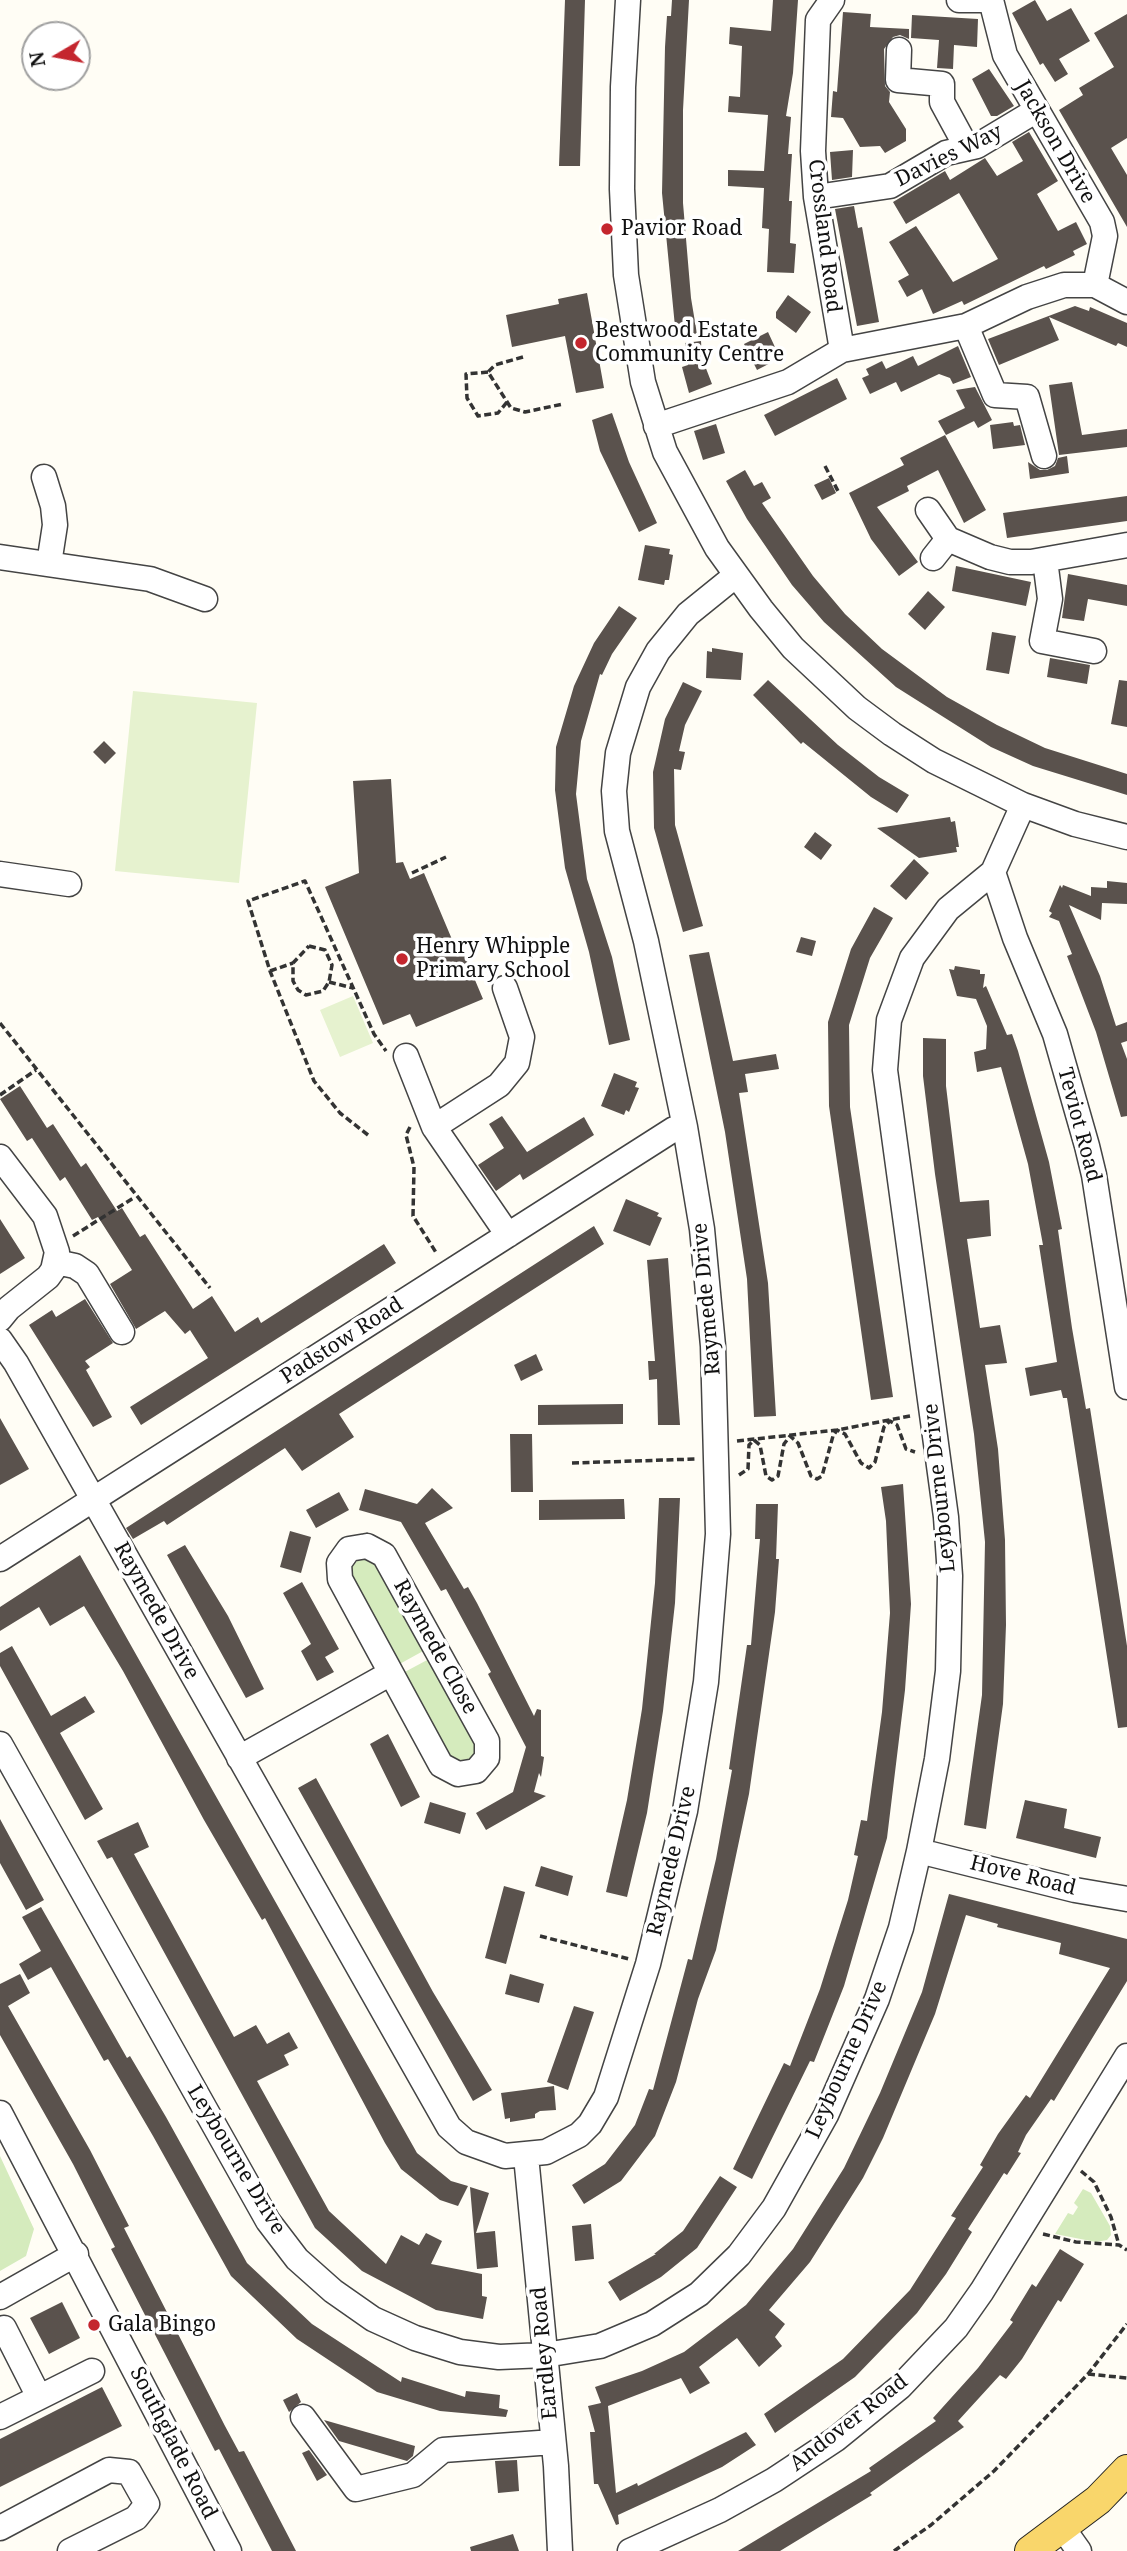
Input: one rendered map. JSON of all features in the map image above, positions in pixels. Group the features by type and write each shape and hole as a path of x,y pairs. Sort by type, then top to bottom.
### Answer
{"main road":[{"path":"1030,2551 1070,2539 1098,2500 1127,2470"}],"street":[{"path":"628,0 622,113 626,275 643,382 665,452 736,576 793,648 857,708 934,761 1023,805 1075,824 1127,837"},
{"name":"Crossland Road","path":"832,0 818,20 813,151 816,197 842,350"},
{"path":"959,0 981,0"},
{"name":"Jackson Drive","path":"991,0 1005,55 1102,222 1105,236 1094,285"},
{"path":"900,50 898,80 942,84 942,102 967,148"},
{"name":"Davies Way","path":"816,197 890,186 946,153 977,146 1037,110"},
{"path":"656,426 788,382 842,350 966,326 1027,297 1064,285 1094,285 1127,302"},
{"path":"966,326 995,395 1027,397 1044,456"},
{"path":"44,477 53,506 55,525 49,564"},
{"path":"928,510 941,549 1010,562 1045,560 1127,545"},
{"path":"0,557 150,579 205,599"},
{"path":"1045,560 1049,599 1041,641 1094,652"},
{"name":"Raymede Drive","path":"0,1340 449,2127 466,2142 483,2151 526,2156 563,2145 579,2134 598,2112 648,1964 685,1811 704,1695 718,1534 713,1346 702,1229 685,1127 646,941 617,831 614,791 618,753 626,720 638,687 658,651 688,614 736,576"},
{"name":"Leybourne Drive","path":"0,1744 268,2221 297,2259 334,2291 373,2319 415,2338 499,2357 545,2355 600,2346 652,2325 699,2294 739,2255 774,2208 826,2115 881,1987 901,1928 919,1851 937,1759 948,1671 950,1576 938,1452 885,1070 889,1020 912,958 948,909 993,872 1023,805"},
{"name":"Teviot Road","path":"993,872 1015,938 1055,1034 1087,1146 1094,1175 1127,1387"},
{"path":"0,874 69,884"},
{"path":"424,1122 499,1086 517,1063 522,1037 505,988"},
{"path":"398,1056 424,1122 508,1235"},
{"name":"Padstow Road","path":"0,1559 674,1129 685,1127"},
{"path":"0,1157 45,1216 55,1241 56,1262 48,1277 9,1308 0,1319"},
{"path":"56,1262 75,1266 87,1274 122,1332"},
{"name":"Raymede Close","path":"367,1546 384,1555 486,1741 487,1758 477,1771 458,1774 441,1765 391,1674 340,1579 339,1563 349,1549 367,1546"},
{"path":"239,1758 391,1674"},
{"name":"Hove Road","path":"919,1851 1075,1890 1127,1899"},
{"name":"Andover Road","path":"630,2551 720,2510 774,2480 867,2415 900,2387 956,2328 1127,2056"},
{"name":"Southglade Road","path":"0,2113 229,2551"},
{"name":"Eardley Road","path":"526,2156 553,2442 560,2551"},
{"path":"0,2297 76,2254"},
{"path":"4,2328 39,2397"},
{"path":"0,2417 92,2371"},
{"path":"303,2417 356,2489 413,2475 443,2450 553,2442"},
{"path":"0,2529 108,2470 129,2472 147,2504 136,2518 70,2551"}],"path":[{"path":"506,402 498,413 478,415 467,398 466,374 488,372 495,365 523,357"},
{"path":"488,372 511,408 525,412 564,404"},
{"path":"825,466 839,493"},
{"path":"412,873 446,857"},
{"path":"368,1135 340,1113 314,1082 270,971 248,901 305,881 374,1034 398,1056"},
{"path":"270,971 293,963 309,946 325,950 334,945"},
{"path":"293,963 293,981 298,990 306,995 323,991 329,982 332,965 325,950"},
{"path":"329,982 353,988"},
{"path":"0,1023 135,1197 210,1288"},
{"path":"0,1095 36,1070"},
{"path":"424,1122 407,1135 414,1167 414,1216 450,1272"},
{"path":"94,1223 135,1197"},
{"path":"838,1430 845,1434 861,1463 869,1468 875,1462 884,1427 890,1421"},
{"path":"730,1441 838,1430 890,1421 898,1425 906,1449 938,1452"},
{"path":"790,1436 798,1443 811,1476 817,1479 822,1476 833,1436 838,1430"},
{"path":"754,1440 760,1445 766,1476 772,1480 778,1476 784,1444 790,1436"},
{"path":"731,1476 743,1475 748,1469 750,1446 754,1440"},
{"path":"572,1463 705,1459"},
{"path":"540,1936 648,1964"},
{"path":"1076,2167 1094,2182 1111,2217 1119,2245"},
{"path":"1021,2228 1076,2242 1119,2245 1127,2250"},
{"path":"894,2551 931,2525 993,2471 1088,2374 1127,2324"},
{"path":"1088,2374 1127,2378"}],"green space":[{"path":"133,691 257,703 239,883 115,871"},
{"path":"353,996 373,1043 340,1057 320,1010"},
{"path":"359,1559 372,1561 386,1574 425,1650 396,1666 349,1579 351,1568"},
{"path":"429,1659 480,1751 468,1763 454,1765 401,1674"},
{"path":"0,2156 34,2229 26,2256 0,2271"},
{"path":"1083,2189 1091,2193 1110,2226 1111,2235 1107,2240 1096,2242 1055,2234 1068,2213 1073,2215 1078,2207 1074,2203"}],"building":[{"path":"565,0 585,0 580,166 559,166"},
{"path":"672,0 689,0 683,110 683,203 691,298 697,334 676,337 662,193 665,47 667,16 671,16"},
{"path":"773,0 798,0 793,73 786,116 791,117 788,154 792,154 789,201 792,201 790,243 796,244 794,273 767,272 769,229 762,228 764,188 728,186 728,170 764,171 768,115 728,112 729,96 740,97 742,46 729,44 730,27 771,31"},
{"path":"1035,0 1047,21 1071,8 1090,41 1059,59 1068,74 1055,82 1043,63 1040,65 1012,13"},
{"path":"843,12 871,14 870,27 909,29 909,39 900,35 893,37 884,49 885,86 890,92 889,102 906,129 906,141 885,153 880,146 860,147 843,118 831,117 833,91 837,92"},
{"path":"1127,14 1127,138 1111,148 1127,175 1127,227 1059,110 1083,95 1079,88 1114,67 1094,33"},
{"path":"912,15 978,19 977,47 954,45 953,69 937,68 939,40 911,38"},
{"path":"989,69 1014,106 997,116 991,116 972,79"},
{"path":"1029,132 1058,181 1037,194 1058,231 1076,222 1087,244 1073,251 1075,255 1046,269 1044,266 964,305 962,301 933,314 922,289 907,297 898,281 909,275 889,242 916,226 953,282 998,259 959,193 906,224 893,202 945,171 950,180 985,158 997,176 1023,161 1012,142"},
{"path":"853,150 852,177 832,180 830,152"},
{"path":"854,206 858,228 862,227 879,322 857,326 835,209"},
{"name":"Bestwood Estate Community Centre","path":"587,293 604,388 576,393 565,336 512,347 506,315 559,304 558,299"},
{"path":"788,295 811,312 796,333 776,318 776,312"},
{"path":"1075,306 1089,311 1090,307 1127,323 1127,347 1118,343 1116,346 1049,317 1059,340 999,365 988,339"},
{"path":"768,332 780,358 757,370 744,344"},
{"path":"701,341 702,358 712,384 689,393 682,367 688,365 685,343"},
{"path":"958,346 971,377 953,384 950,378 939,374 901,392 896,382 870,394 862,378 869,375 866,369 882,361 886,369 913,356 918,366"},
{"path":"837,378 847,399 775,436 764,415"},
{"path":"1072,382 1082,435 1127,429 1127,447 1059,455 1049,385"},
{"path":"975,387 992,420 978,428 974,421 946,435 938,421 965,408 956,390"},
{"path":"612,413 629,462 657,523 639,532 600,451 592,420"},
{"path":"1013,422 1014,426 1020,425 1025,445 993,449 990,425"},
{"path":"716,424 725,453 703,460 694,431"},
{"path":"945,435 986,510 964,523 938,470 907,486 909,491 877,507 918,562 899,576 871,539 849,493 904,465 900,458"},
{"path":"1067,456 1069,473 1030,479 1028,462 1040,470 1047,470 1055,466 1058,458"},
{"path":"745,470 754,486 762,482 771,498 762,503 813,576 845,614 882,649 947,697 997,725 1045,748 1127,774 1127,795 1033,766 991,747 896,687 824,622 792,585 747,519 726,481"},
{"path":"829,478 836,493 822,500 814,485"},
{"path":"1127,496 1127,521 1007,538 1003,513"},
{"path":"645,545 670,549 669,554 673,555 669,580 665,580 664,585 638,580"},
{"path":"956,566 1031,582 1026,606 952,591"},
{"path":"1068,574 1127,585 1127,606 1088,599 1084,621 1062,618"},
{"path":"928,591 945,607 925,630 908,614"},
{"path":"619,606 637,618 612,654 602,675 600,674 581,741 576,794 587,879 612,957 630,1040 609,1045 589,952 565,868 555,790 556,747 574,686 594,643"},
{"path":"992,632 1016,636 1009,674 986,670"},
{"path":"712,648 743,653 741,680 706,678 707,651 712,652"},
{"path":"1050,658 1090,665 1087,684 1047,677"},
{"path":"768,680 838,745 879,777 909,795 897,813 871,797 803,742 801,744 753,695"},
{"path":"1119,680 1127,681 1127,727 1111,724"},
{"path":"683,682 702,691 685,725 679,751 685,752 681,770 674,769 675,825 703,926 683,932 654,828 653,772 665,719"},
{"path":"104,741 116,753 105,764 93,752"},
{"path":"391,779 396,863 403,862 410,879 424,873 459,956 464,954 483,999 416,1027 410,1014 383,1025 325,887 359,873 353,781"},
{"path":"950,817 951,822 955,821 959,847 956,847 957,852 919,858 877,828"},
{"path":"815,832 832,845 821,860 804,847"},
{"path":"914,859 929,873 906,900 890,886"},
{"path":"1107,881 1127,883 1127,904 1102,903 1101,920 1069,905 1100,976 1116,1026 1127,1022 1127,1041 1121,1043 1127,1059 1127,1116 1121,1117 1096,1032 1067,956 1072,954 1059,921 1049,917 1060,885 1062,888 1063,885 1091,896 1091,887 1107,888"},
{"path":"874,907 893,918 870,958 849,1025 850,1107 893,1397 871,1400 829,1106 828,1022 851,949"},
{"path":"801,937 816,941 812,956 796,952"},
{"path":"709,952 733,1061 776,1054 779,1069 745,1074 748,1092 739,1093 768,1283 776,1416 754,1417 747,1279 725,1132 689,955"},
{"path":"955,966 980,970 980,974 985,974 983,988 986,986 1007,1035 1012,1034 1018,1051 1049,1162 1062,1229 1058,1230 1072,1328 1086,1409 1090,1408 1127,1646 1127,1727 1118,1728 1067,1398 1063,1398 1061,1390 1030,1396 1025,1368 1057,1362 1039,1245 1043,1245 1028,1164 1001,1067 977,1072 974,1052 986,1049 987,1026 976,999 957,996 949,969 954,970"},
{"path":"923,1038 946,1039 946,1086 960,1202 989,1200 991,1236 967,1239 980,1328 1000,1325 1007,1363 985,1365 998,1449 1005,1540 1006,1625 1003,1704 986,1829 964,1825 982,1695 985,1542 974,1434 935,1174 923,1076"},
{"path":"614,1073 637,1082 635,1087 639,1088 629,1112 626,1110 624,1115 601,1106"},
{"path":"20,1086 47,1128 53,1124 81,1167 86,1163 117,1211 122,1208 140,1237 145,1234 193,1309 212,1296 235,1332 258,1317 261,1323 384,1244 396,1263 141,1425 130,1407 208,1358 190,1330 185,1334 165,1311 136,1329 110,1284 132,1270 98,1217 92,1220 65,1177 60,1181 32,1138 27,1141 0,1099"},
{"path":"502,1116 527,1152 584,1117 594,1135 523,1180 520,1174 496,1191 478,1165 504,1148 489,1124"},
{"path":"626,1199 659,1213 657,1216 662,1218 650,1246 613,1231"},
{"path":"0,1219 25,1258 0,1274"},
{"path":"594,1226 604,1244 339,1414 354,1437 302,1471 285,1448 167,1525 164,1521 133,1539 126,1528"},
{"path":"668,1258 680,1425 658,1425 657,1379 649,1380 648,1361 655,1361 647,1260"},
{"path":"85,1299 113,1343 85,1361 90,1367 86,1370 112,1417 93,1427 29,1325 52,1310 56,1317"},
{"path":"536,1354 543,1370 521,1381 514,1365"},
{"path":"623,1404 623,1424 538,1425 538,1405"},
{"path":"0,1418 29,1469 0,1485"},
{"path":"510,1434 532,1434 533,1492 511,1492"},
{"path":"903,1484 911,1604 905,1690 887,1838 844,1986 814,2062 810,2061 752,2179 733,2169 784,2063 790,2066 820,1989 848,1900 858,1856 854,1855 861,1820 867,1821 882,1712 890,1613 886,1521 881,1487"},
{"path":"432,1488 453,1508 425,1523 464,1589 468,1587 534,1716 537,1709 541,1710 541,1756 544,1757 541,1777 539,1773 534,1792 546,1796 486,1830 476,1813 513,1792 526,1747 488,1674 491,1672 446,1589 441,1591 401,1522 359,1510 365,1489 417,1504"},
{"path":"339,1492 349,1510 316,1528 306,1510"},
{"path":"659,1498 680,1498 675,1603 663,1711 647,1813 627,1897 606,1892 627,1800 642,1709 655,1583"},
{"path":"624,1499 625,1519 539,1520 539,1500"},
{"path":"756,1504 778,1504 776,1559 779,1559 775,1612 749,1794 716,1950 698,1999 676,2082 655,2136 621,2181 584,2204 572,2185 605,2164 635,2125 649,2089 653,2090 688,1959 692,1960 716,1859 732,1770 729,1769 747,1645 751,1645 760,1539 755,1539"},
{"path":"290,1531 311,1537 301,1573 280,1567"},
{"path":"185,1545 228,1616 264,1689 246,1698 167,1555"},
{"path":"80,1555 417,2153 451,2181 468,2186 458,2206 440,2200 401,2169 265,1918 262,1920 84,1606 50,1626 39,1607 0,1631 0,1607"},
{"path":"302,1582 339,1649 325,1657 334,1672 317,1681 301,1651 311,1644 283,1593"},
{"path":"12,1646 51,1716 85,1696 95,1712 60,1733 103,1809 85,1820 0,1666 0,1653"},
{"path":"388,1734 420,1797 401,1807 370,1744"},
{"path":"316,1778 433,1992 492,2090 473,2101 298,1788"},
{"path":"1025,1800 1067,1809 1064,1828 1101,1837 1096,1858 1016,1838"},
{"path":"430,1802 466,1813 460,1834 424,1823"},
{"path":"0,1819 44,1900 26,1910 0,1863"},
{"path":"138,1822 149,1847 134,1854 234,2037 256,2025 267,2044 289,2032 298,2048 284,2055 289,2065 257,2081 329,2211 386,2264 401,2235 419,2245 426,2233 442,2241 431,2264 482,2274 482,2296 487,2297 483,2319 436,2310 362,2271 315,2228 112,1857 107,1859 97,1841"},
{"path":"541,1866 573,1876 568,1896 535,1886"},
{"path":"504,1886 525,1892 506,1964 485,1958"},
{"path":"949,1894 1127,1939 1127,1981 1054,2101 1051,2099 1026,2135 1018,2152 1021,2153 1007,2175 1004,2173 968,2229 972,2232 946,2274 917,2313 855,2377 775,2433 764,2414 843,2359 910,2290 956,2218 951,2216 983,2167 980,2165 998,2134 1026,2095 1030,2098 1110,1968 1059,1954 1061,1943 997,1927 998,1924 966,1915 935,2014 883,2138 863,2178 810,2262 769,2310 785,2324 775,2337 782,2346 759,2367 737,2338 699,2367 710,2383 690,2394 681,2378 608,2406 616,2493 637,2483 638,2486 746,2432 756,2445 722,2467 618,2515 619,2524 616,2525 598,2484 594,2484 590,2432 595,2432 588,2406 601,2403 595,2387 642,2371 684,2352 746,2305 793,2249 844,2168 880,2093 922,1992"},
{"path":"41,1907 127,2058 130,2056 166,2117 247,2263 312,2324 401,2382 402,2377 465,2397 466,2391 500,2395 499,2408 508,2410 506,2417 440,2411 377,2392 297,2339 231,2276 153,2136 108,2059 104,2061 51,1967 28,1980 19,1964 41,1951 22,1917"},
{"path":"20,1974 30,1993 8,2006 90,2150 129,2226 124,2228 225,2426 239,2452 244,2451 296,2551 272,2551 219,2449 215,2451 111,2249 115,2247 73,2164 0,2035 0,1984"},
{"path":"510,1974 544,1984 539,2003 505,1994"},
{"path":"574,2006 594,2012 568,2090 547,2082"},
{"path":"554,2086 556,2110 540,2111 535,2114 535,2118 510,2122 510,2118 505,2119 501,2093"},
{"path":"720,2176 737,2187 697,2248 661,2277 620,2301 608,2282 656,2254 683,2231"},
{"path":"470,2187 489,2193 476,2233 495,2231 498,2267 477,2269"},
{"path":"591,2224 594,2259 575,2261 572,2226"},
{"path":"1060,2249 1084,2264 1061,2302 1058,2300 1022,2359 1006,2379 1000,2375 958,2421 964,2427 870,2493 872,2495 780,2551 738,2551 871,2471 869,2468 936,2421 933,2418 978,2368 1013,2322 1010,2320 1032,2284 1036,2287"},
{"path":"62,2302 80,2338 49,2354 30,2318"},
{"path":"102,2387 122,2426 0,2487 0,2439"},
{"path":"297,2393 301,2402 289,2412 283,2400"},
{"path":"324,2420 415,2446 413,2456 407,2461 339,2441"},
{"path":"309,2450 327,2475 317,2481 302,2453"},
{"path":"517,2460 519,2491 498,2493 495,2461"},
{"path":"513,2534 519,2551 471,2551 470,2547"}],"place":[{"name":"Pavior Road","path":"607,229"},
{"name":"Bestwood Estate Community Centre","path":"581,343"},
{"name":"Henry Whipple Primary School","path":"402,959"},
{"name":"Gala Bingo","path":"94,2325"}]}
